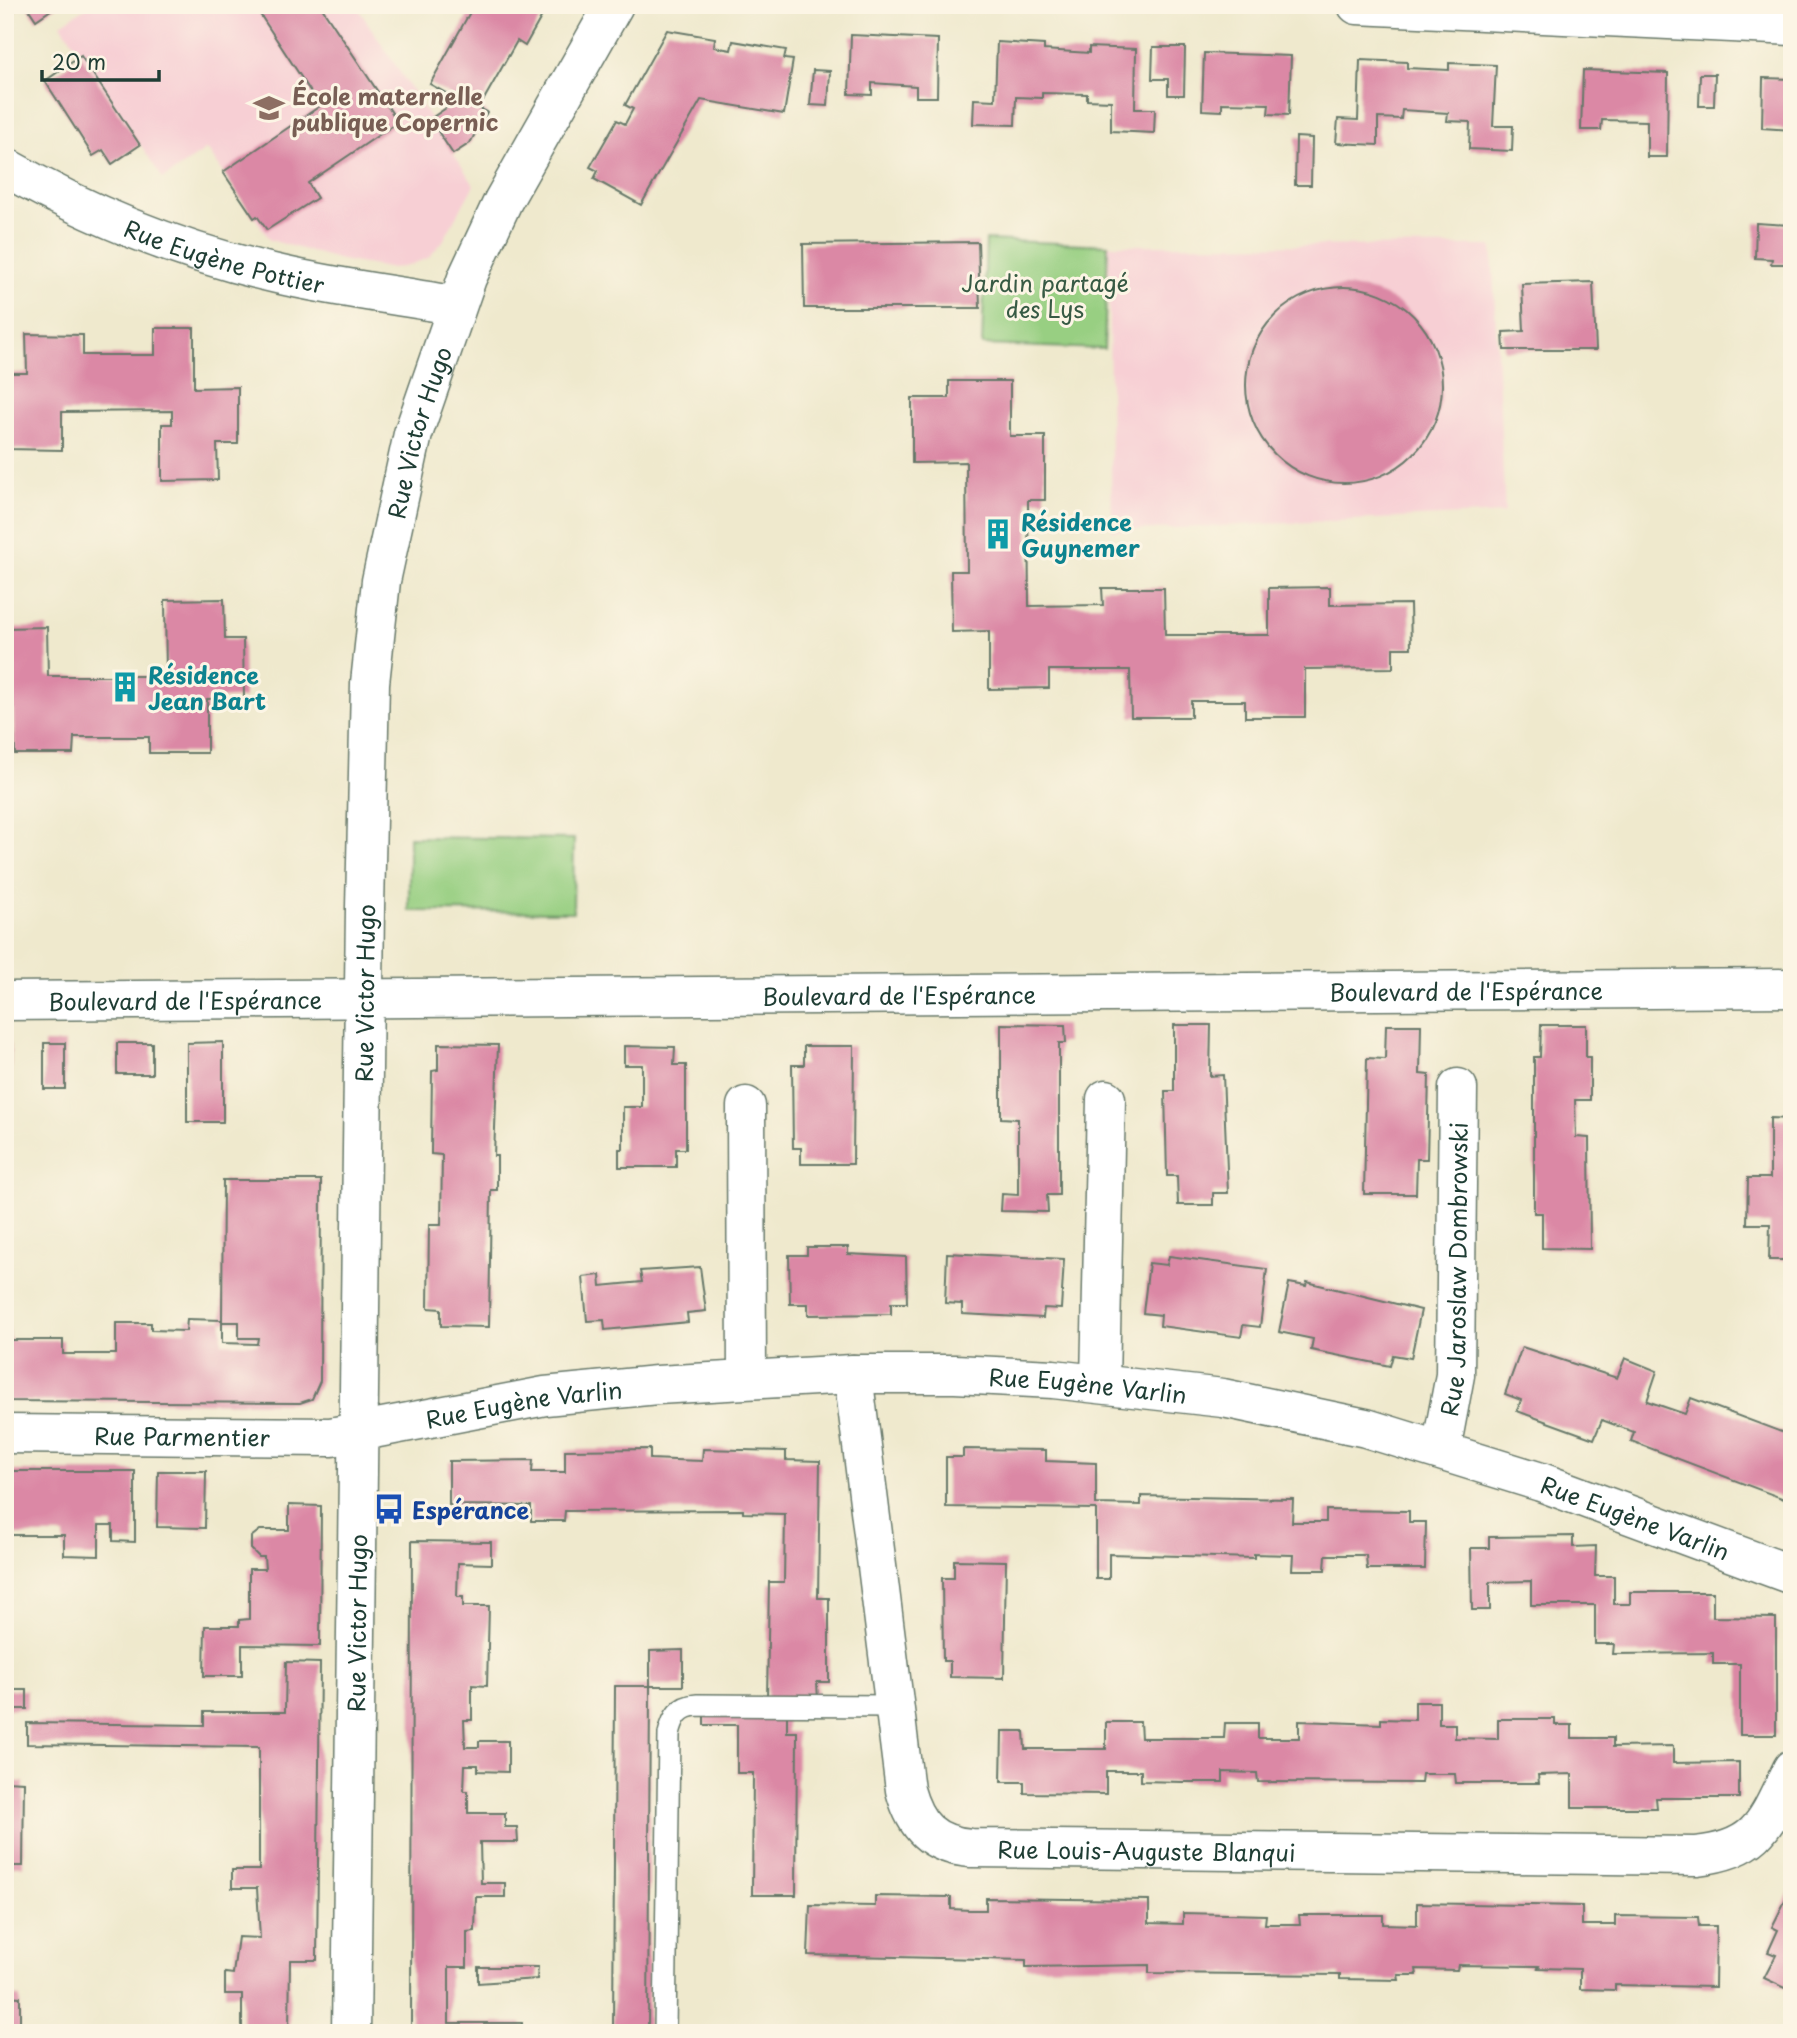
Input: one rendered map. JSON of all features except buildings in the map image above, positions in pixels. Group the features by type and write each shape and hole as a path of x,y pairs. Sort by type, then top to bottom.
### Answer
{"street":[{"name":"Rue Victor Hugo","path":"351,2033 370,682 381,581 413,434 456,306 489,227 614,5"},
{"path":"1357,5 1514,9 1792,26"},
{"name":"Rue Eugène Pottier","path":"5,167 121,225 209,256 308,281 456,306"},
{"name":"Boulevard de l'Espérance","path":"5,1001 1792,988"},
{"name":"Rue Jaroslaw Dombrowski","path":"1441,1450 1455,1376 1458,1088"},
{"path":"1100,1382 1106,1099"},
{"path":"746,1106 747,1379"},
{"name":"Rue Eugène Varlin","path":"359,1430 545,1396 747,1379 853,1374 955,1374 1100,1382 1290,1410 1441,1450 1571,1493 1792,1575"},
{"name":"Rue Louis-Auguste Blanqui","path":"853,1374 905,1790 914,1818 931,1837 956,1847 971,1848 1696,1856 1730,1851 1757,1833 1792,1769"},
{"name":"Rue Parmentier","path":"5,1434 331,1437 359,1430"}],"lane":[{"path":"665,2033 669,1734 674,1717 682,1708 690,1705 895,1706"}],"shaded area":[{"name":"École maternelle publique Copernic","path":"90,5 356,5 474,185 443,241 428,258 404,267 388,268 341,260 270,240 207,149 163,179 61,24"},
{"path":"1108,245 1492,246 1505,513 1112,531"}],"green space":[{"name":"Jardin partagé des Lys","path":"986,240 1108,245 1104,349 982,345"},
{"path":"409,837 574,839 573,912 409,911"}],"place":[{"name":"École maternelle publique Copernic","path":"269,108"},
{"name":"Résidence Guynemer","path":"998,534"},
{"name":"Résidence Jean Bart","path":"125,687"},
{"name":"Espérance","path":"389,1509"}]}
